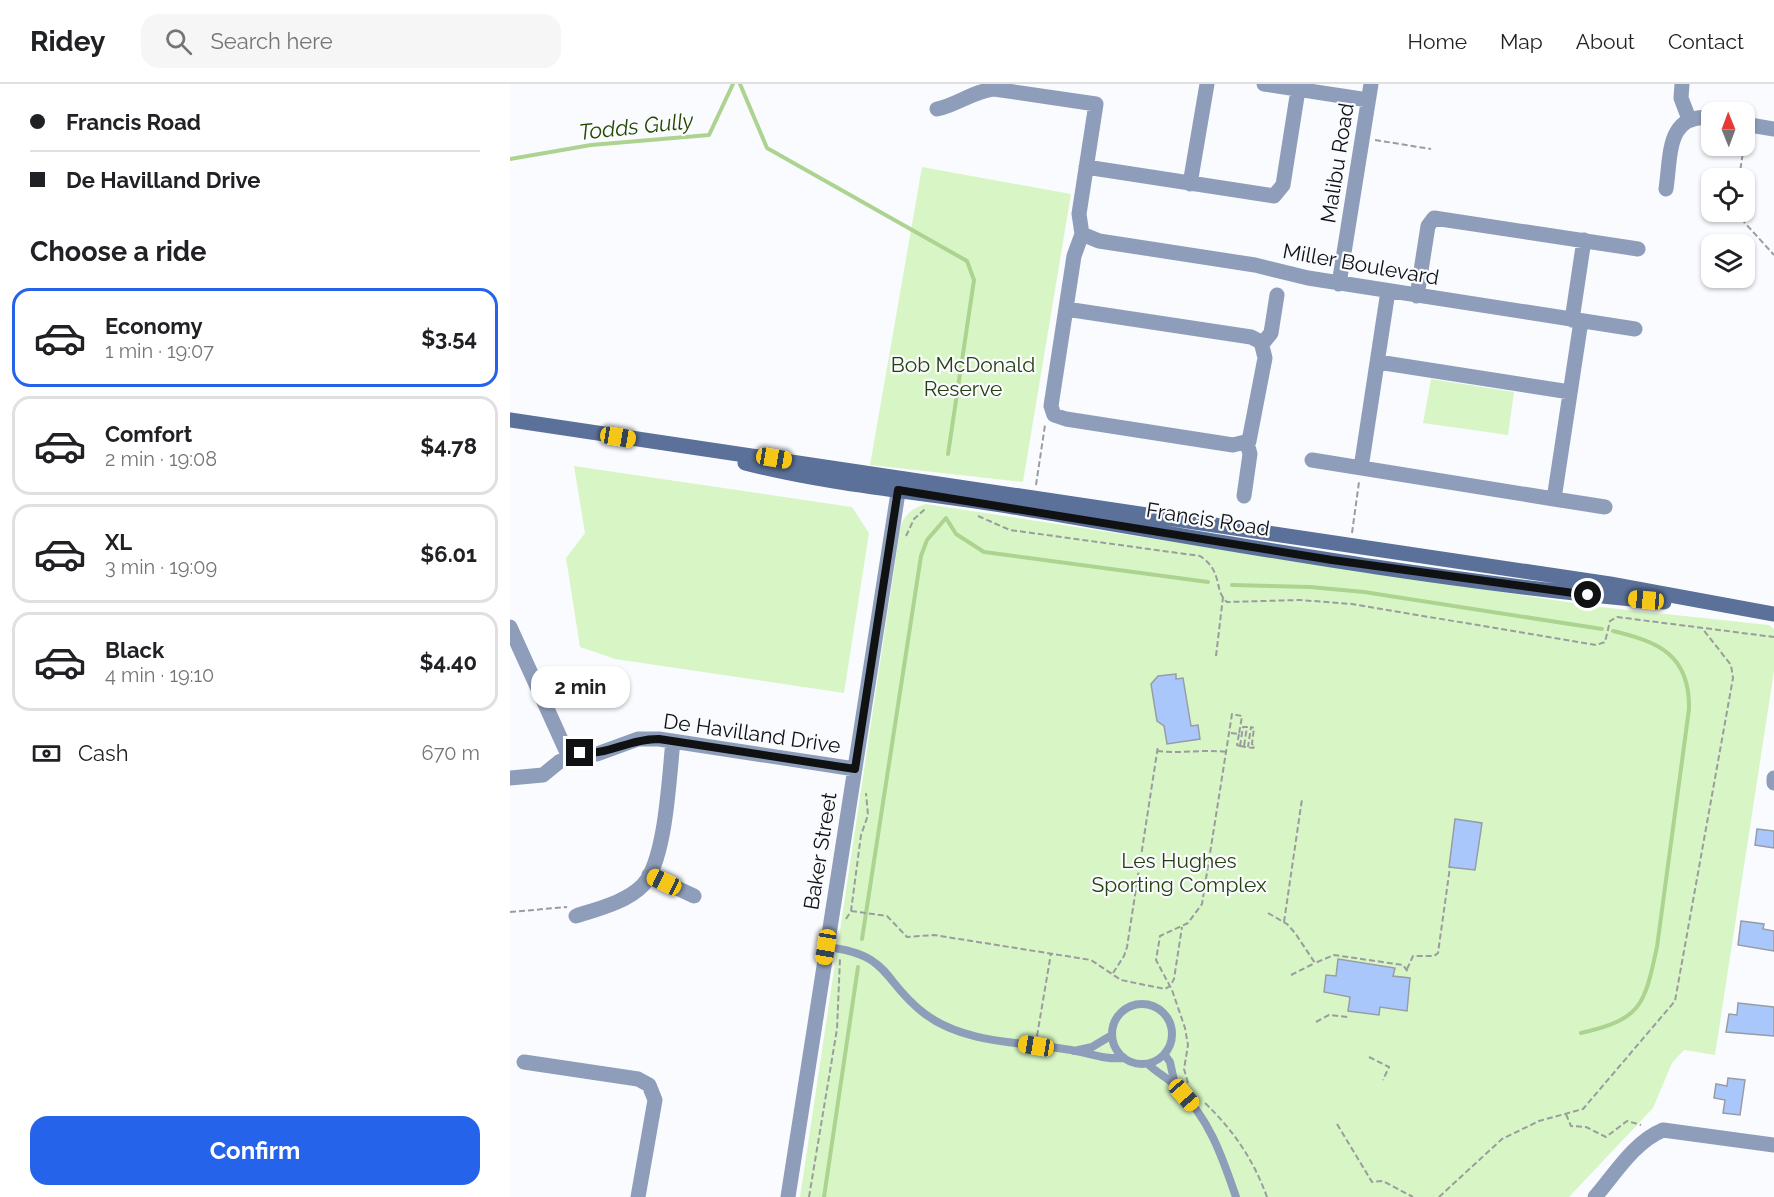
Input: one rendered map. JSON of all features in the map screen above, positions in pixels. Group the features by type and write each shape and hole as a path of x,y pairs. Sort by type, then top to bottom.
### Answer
{"main road":[{"name":"Francis Road","path":"510,420 705,451 808,476 899,483 1774,614"}],"street":[{"path":"1190,184 1207,84"},
{"path":"1264,84 1368,100"},
{"name":"Malibu Road","path":"1339,284 1371,84"},
{"path":"1682,84 1681,98 1689,119"},
{"path":"937,109 955,104 978,92 994,89 1096,104 1078,219 1082,234 1075,251 1052,402 1053,413 1058,418 1099,425 1233,445 1247,443"},
{"path":"1086,168 1266,195 1279,193 1284,182 1298,90"},
{"path":"1666,189 1675,133 1689,119 1701,118"},
{"path":"1755,126 1774,129"},
{"path":"1417,296 1428,226 1434,218 1638,249"},
{"name":"Miller Boulevard","path":"1082,234 1099,241 1255,266 1339,284 1635,329"},
{"path":"1554,499 1570,392 1584,240"},
{"path":"1361,468 1389,291"},
{"path":"1244,496 1250,454 1247,443 1253,432 1265,353 1263,343 1271,333 1277,295"},
{"path":"1066,309 1251,337 1263,343"},
{"path":"1378,362 1570,392"},
{"path":"1312,460 1605,507"},
{"name":"Baker Street","path":"788,1197 834,948 855,769 899,483"},
{"path":"510,627 569,757"},
{"name":"De Havilland Drive","path":"510,778 543,776 559,762 569,757 580,753 597,754 638,739 673,741 855,769"},
{"path":"576,916 615,902 642,886 657,862 673,741"},
{"path":"1774,778 1774,783"},
{"path":"649,875 694,896"},
{"path":"525,1062 638,1079 649,1085 655,1100 638,1197"},
{"path":"1595,1197 1650,1135 1663,1130 1774,1144"}],"lane":[{"path":"834,948 856,951 875,961 917,1007 936,1021 970,1034 1074,1051 1095,1058 1124,1058 1132,1062 1148,1064 1175,1085 1212,1132 1220,1147 1236,1197"},
{"path":"1124,1058 1114,1044 1112,1035 1116,1019 1134,1005 1152,1006 1166,1015 1172,1030 1170,1046 1165,1055 1148,1064"},
{"path":"1074,1051 1092,1047 1112,1035"},
{"path":"1165,1055 1170,1062 1175,1085"}],"path":[{"path":"1375,140 1431,149"},
{"path":"1745,222 1774,255"},
{"path":"1038,473 1046,422 1053,413"},
{"path":"1353,524 1361,468"},
{"path":"905,540 914,519 923,510 930,508"},
{"path":"974,514 1010,530 1200,556 1215,570 1223,597 1216,656"},
{"path":"1223,597 1230,602 1289,600 1352,604 1596,645 1605,642 1610,621 1617,617 1774,637"},
{"path":"1439,1197 1502,1139 1539,1121 1583,1109 1675,1001 1733,678 1731,665 1702,628"},
{"path":"1191,1087 1184,1069 1188,1045 1170,986 1156,960 1160,936 1182,927 1193,919 1202,903 1232,714 1242,716 1237,745 1244,746 1257,746 1252,744 1254,728 1251,727 1244,746"},
{"path":"1243,726 1247,727 1244,746 1243,726"},
{"path":"1230,733 1239,734"},
{"path":"1113,973 1125,957 1127,947 1158,746"},
{"path":"1157,751 1186,752 1204,749 1227,752"},
{"path":"845,920 851,911 861,835 869,809 865,784"},
{"path":"1284,922 1302,799"},
{"path":"1292,975 1334,955 1403,965 1408,970 1413,956 1431,956 1438,953 1450,867"},
{"path":"510,912 569,907 576,916"},
{"path":"851,911 880,914 891,919 899,931 911,938 934,935 1091,960 1127,982 1165,988 1170,986"},
{"path":"1268,913 1284,922 1295,933 1315,963"},
{"path":"1170,986 1182,927"},
{"path":"809,1197 837,1029 834,948"},
{"path":"1036,1046 1051,953"},
{"path":"1316,1022 1329,1015 1348,1017"},
{"path":"1369,1056 1389,1067 1383,1080"},
{"path":"1202,1100 1238,1138 1252,1162 1267,1197"},
{"path":"1566,1113 1571,1126 1589,1128 1599,1136 1611,1134 1627,1121 1643,1127"},
{"path":"1337,1124 1372,1182 1383,1181 1413,1197"}],"green space":[{"name":"Bob McDonald Reserve","path":"922,167 1071,194 1023,482 870,465"},
{"path":"1431,379 1514,392 1508,435 1423,423"},
{"path":"574,466 852,507 869,533 844,693 615,659 580,647 566,558 585,533"},
{"name":"Les Hughes Sporting Complex","path":"926,504 1600,607 1769,625 1774,629 1774,671 1715,1055 1684,1050 1672,1063 1653,1108 1569,1197 800,1197 900,530 908,513"}],"building":[{"path":"1176,674 1176,679 1183,678 1191,726 1198,725 1200,739 1167,744 1164,726 1157,721 1151,684 1158,676"},
{"path":"1455,819 1482,823 1475,870 1449,867"},
{"path":"1757,829 1774,831 1774,848 1755,845"},
{"path":"1741,921 1764,924 1763,929 1774,931 1774,951 1738,945"},
{"path":"1338,959 1395,968 1393,976 1410,978 1407,1011 1380,1007 1379,1015 1348,1011 1350,997 1324,992 1326,975 1336,976"},
{"path":"1738,1003 1774,1007 1774,1036 1726,1032 1729,1014 1737,1015"},
{"path":"1728,1078 1745,1080 1740,1115 1723,1113 1725,1100 1714,1098 1716,1084 1727,1086"}],"waterway":[{"name":"Todds Gully","path":"510,159 591,145 709,135 733,84"},
{"path":"740,84 767,148 967,261 974,280 948,454"},
{"path":"862,939 921,556 927,540 946,518 956,534 984,552 1208,582"},
{"path":"1232,585 1310,587 1364,592 1602,629"},
{"path":"1581,1033 1601,1028 1628,1015 1637,1007 1648,984 1657,947 1689,709 1688,691 1678,663 1658,646 1613,631"},
{"path":"824,1197 858,967"}],"route":[{"path":"580,753 597,754 638,739 659,739 855,769 898,490 1332,560 1514,587 1588,595"}]}
